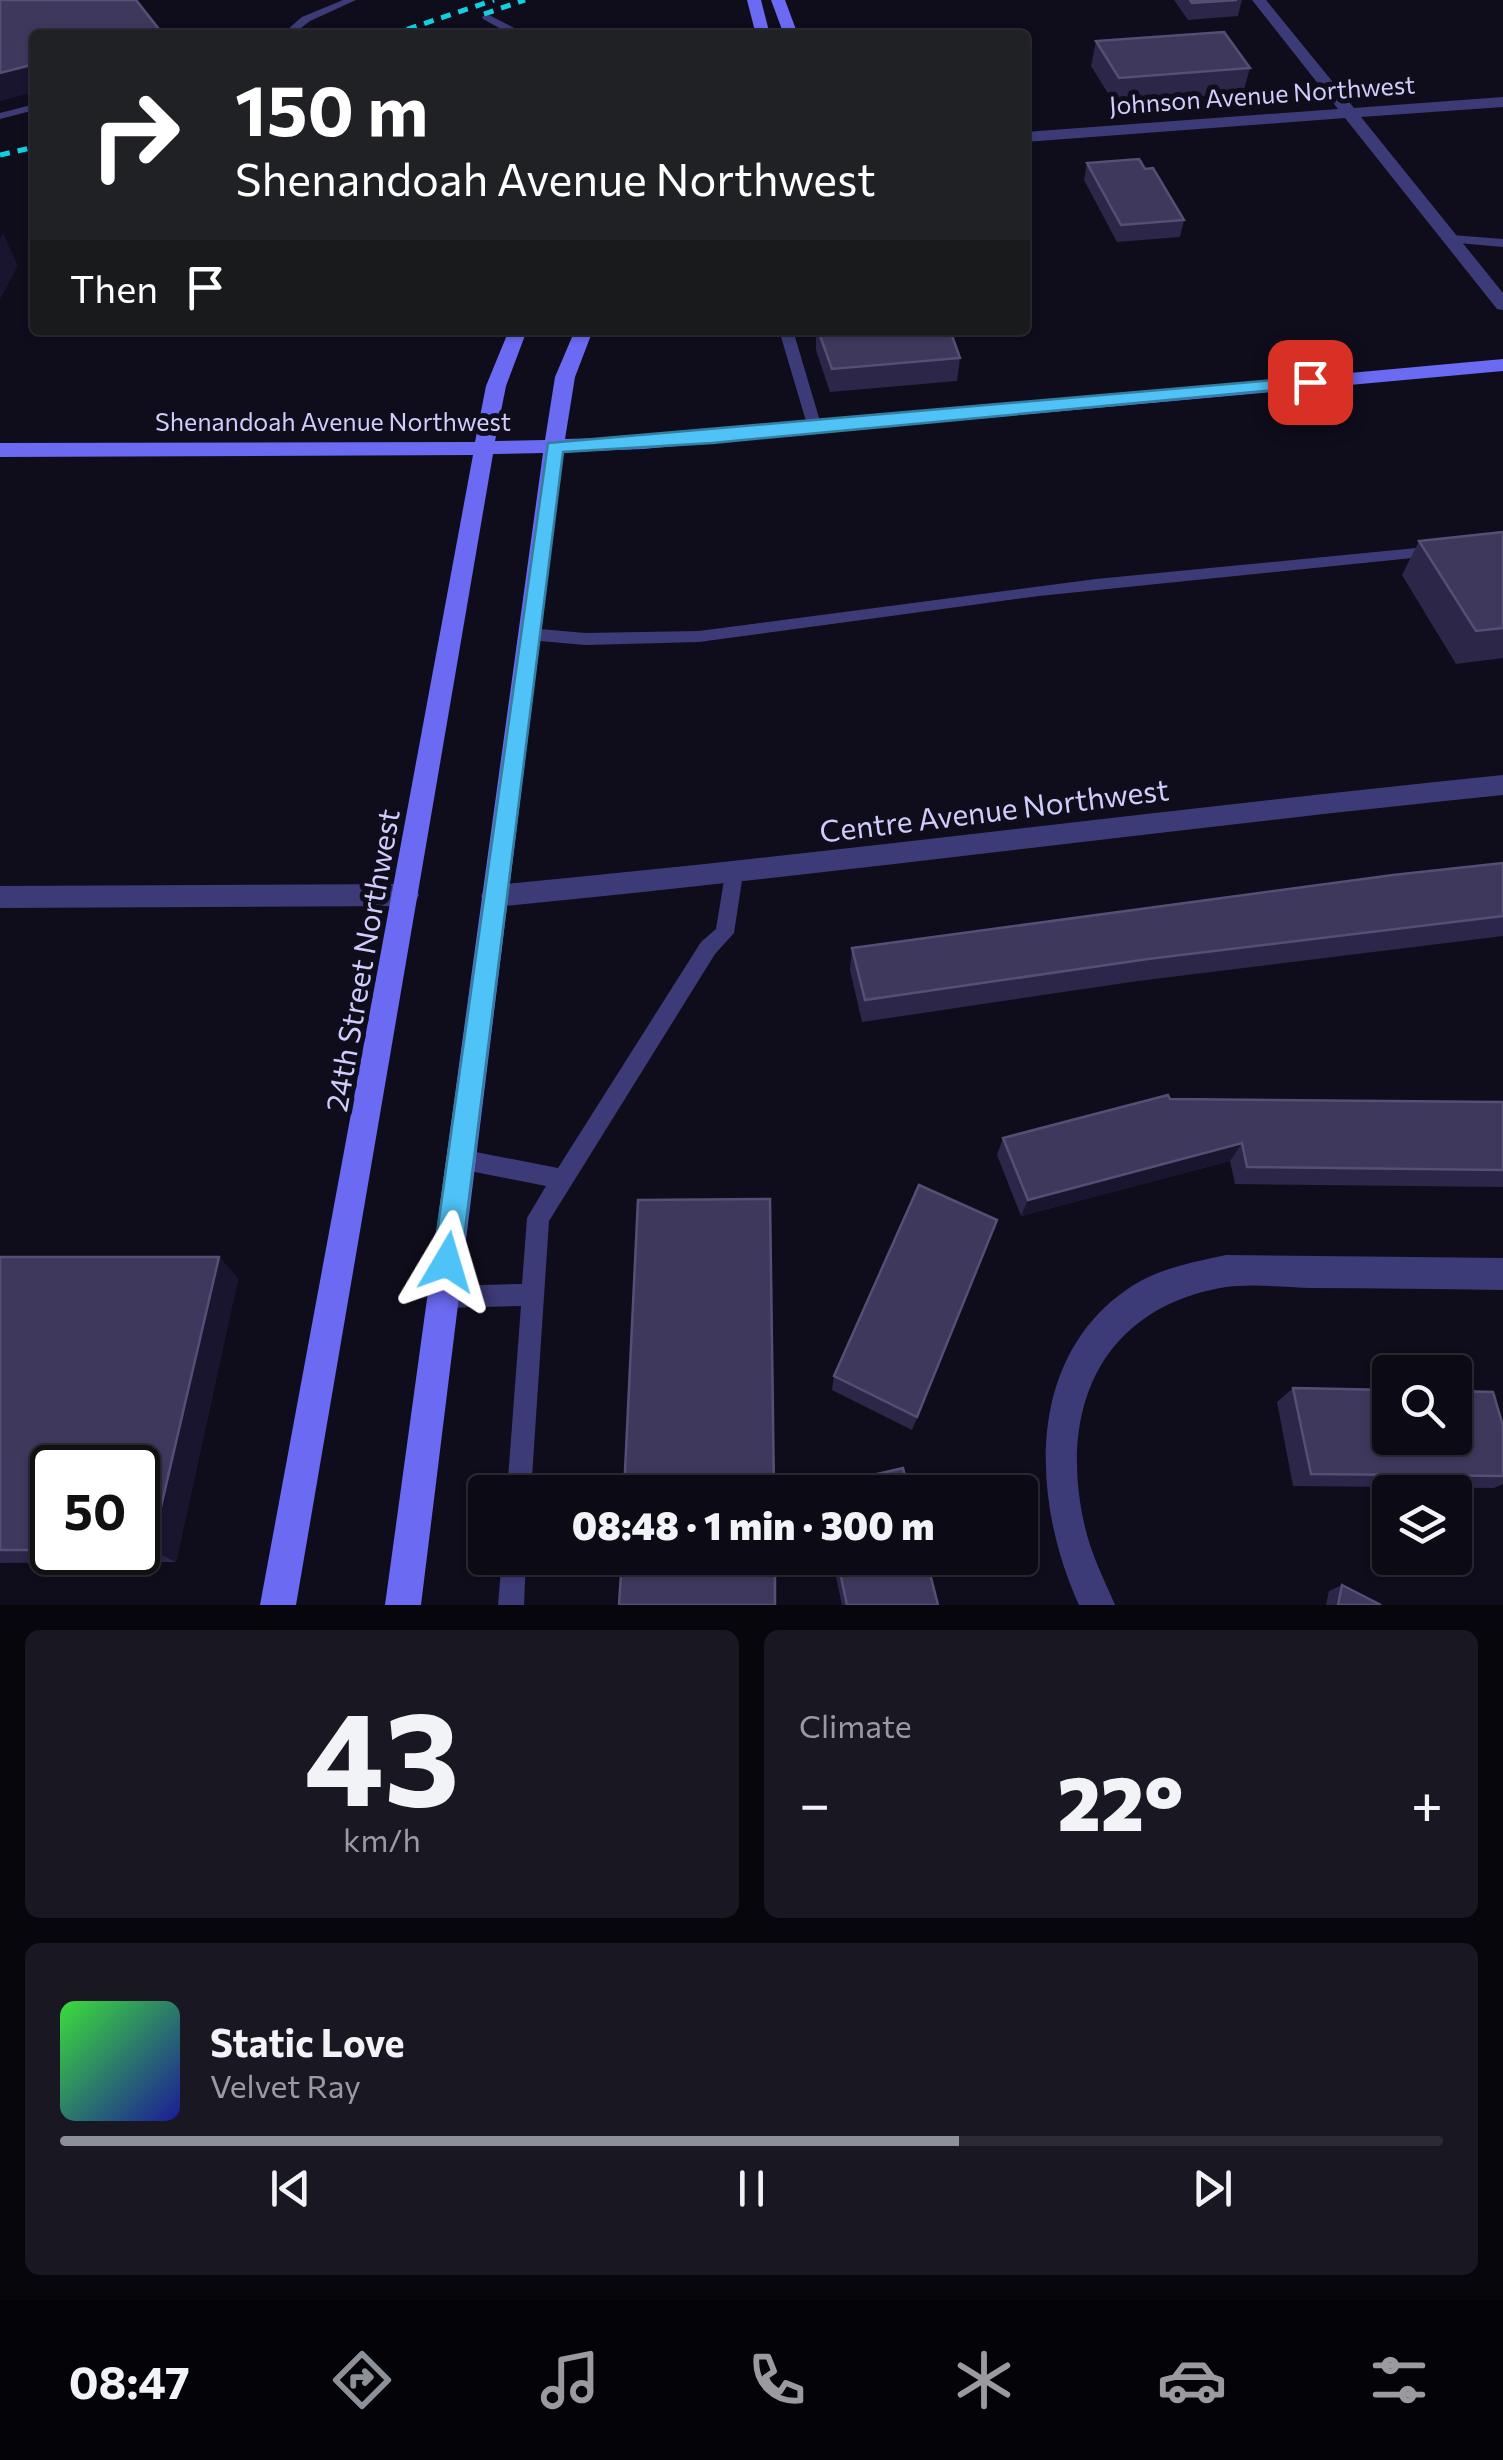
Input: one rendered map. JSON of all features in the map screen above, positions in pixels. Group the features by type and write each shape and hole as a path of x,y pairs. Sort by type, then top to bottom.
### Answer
{"main road":[{"path":"754,0 762,30"},
{"path":"778,0 789,30"},
{"name":"24th Street Northwest","path":"278,1605 484,448 496,386 516,335"},
{"path":"403,1605 554,447 565,377 582,335"},
{"name":"Shenandoah Avenue Northwest","path":"0,450 554,447 815,428 1503,364"}],"street":[{"path":"1259,0 1503,304"},
{"name":"Johnson Avenue Northwest","path":"1030,137 1503,102"},
{"name":"Centre Avenue Northwest","path":"494,896 734,874 1188,818 1503,785"},
{"path":"0,898 406,895"},
{"path":"1097,1605 1078,1569 1061,1504 1058,1454 1071,1387 1095,1340 1140,1299 1185,1279 1226,1271 1503,1274"}],"lane":[{"path":"293,30 351,0"},
{"path":"486,17 511,30"},
{"path":"0,116 30,107"},
{"path":"1451,239 1503,243"},
{"path":"787,335 815,428"},
{"path":"528,634 584,642 641,641 822,622 985,598 1445,550"},
{"path":"520,1475 538,1218 708,948 725,932 734,874"},
{"path":"460,1159 563,1179"},
{"path":"442,1297 533,1295"},
{"path":"511,1605 513,1575"}],"building":[{"path":"0,0 136,0 160,30 30,30 30,65 0,73"},
{"path":"1190,0 1237,0 1192,3"},
{"path":"1224,32 1250,68 1119,78 1096,41"},
{"path":"1139,159 1145,169 1153,168 1184,220 1121,225 1087,163"},
{"path":"820,335 952,335 960,358 832,369"},
{"path":"1503,532 1503,628 1476,631 1419,541"},
{"path":"1503,863 1503,916 1148,959 865,1000 852,948 1393,875"},
{"path":"1168,1095 1170,1099 1503,1102 1503,1170 1247,1167 1242,1143 1028,1200 1003,1138"},
{"path":"919,1185 997,1220 917,1417 834,1376"},
{"path":"770,1199 774,1475 625,1475 638,1200"},
{"path":"0,1257 219,1257 160,1511 160,1445 30,1445 30,1550 0,1550"},
{"path":"1293,1388 1372,1390 1372,1455 1472,1455 1472,1391 1493,1392 1503,1426 1503,1476 1311,1474"},
{"path":"903,1468 905,1475 873,1475"},
{"path":"621,1575 775,1575 775,1605 619,1605"},
{"path":"841,1575 930,1575 938,1605 847,1605"},
{"path":"1342,1585 1381,1605 1338,1605"}],"railway":[{"path":"405,30 494,0"},
{"path":"484,14 525,0"},
{"path":"0,155 30,148"}],"route":[{"path":"447,1262 554,447 643,443 1310,382"}]}
